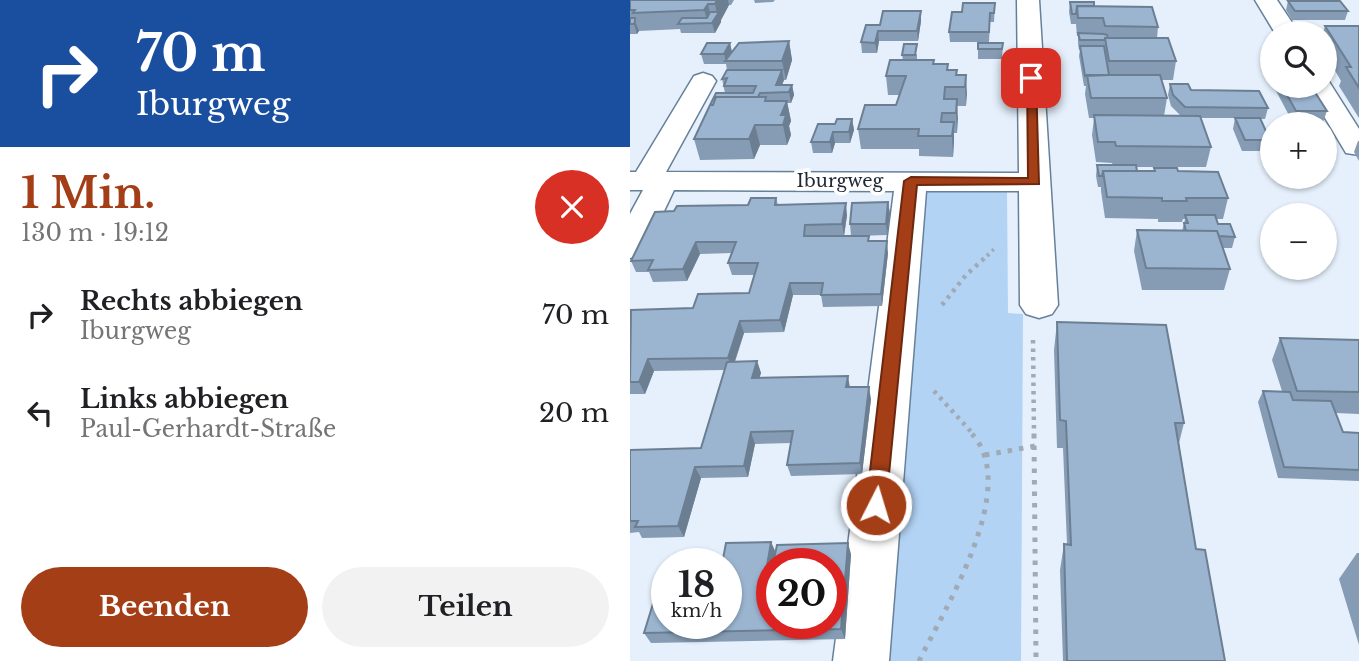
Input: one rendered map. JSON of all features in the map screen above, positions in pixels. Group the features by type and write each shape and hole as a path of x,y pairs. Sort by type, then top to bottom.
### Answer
{"street":[{"path":"1028,0 1039,305"},
{"path":"1266,0 1280,21"},
{"path":"630,247 646,181 703,80"},
{"path":"1326,98 1356,147"},
{"name":"Iburgweg","path":"646,181 1034,182"},
{"path":"861,661 911,181"}],"path":[{"path":"935,314 988,253 1014,233 1036,233"},
{"path":"1036,661 1033,342 1039,305"},
{"path":"919,661 975,545 989,488 985,455 978,440 935,393 930,381"},
{"path":"985,455 1035,446"}],"shaded area":[{"path":"935,189 1007,189 1008,313 1023,314 1021,661 877,661 918,197"}],"building":[{"path":"630,0 717,0 715,4 708,4 704,10 633,13 635,10 630,10"},
{"path":"1288,1 1340,1 1348,11 1295,11"},
{"path":"1070,2 1094,2 1094,6 1077,6 1076,14 1072,14"},
{"path":"963,3 995,3 994,13 990,13 989,32 949,32 952,12 962,12"},
{"path":"1077,6 1152,7 1158,27 1105,26 1103,18 1078,18"},
{"path":"883,11 921,11 917,31 878,31 875,43 861,42 866,25 880,25"},
{"path":"710,12 719,12 712,23 678,24 682,18 707,18"},
{"path":"1337,26 1359,26 1359,88 1346,67 1351,67 1337,45"},
{"path":"1078,33 1104,34 1108,38 1080,40"},
{"path":"1105,38 1168,38 1176,61 1109,61"},
{"path":"789,41 782,61 725,61 739,43"},
{"path":"707,43 730,43 724,54 701,54"},
{"path":"978,43 1003,43 1002,49 978,49"},
{"path":"904,44 917,44 915,55 902,55"},
{"path":"1080,46 1104,46 1109,75 1085,76"},
{"path":"890,60 934,60 933,64 948,64 947,70 957,70 956,75 966,75 965,87 945,87 944,99 957,99 956,113 942,113 941,122 954,122 952,136 918,136 919,129 858,129 865,105 896,105 906,76 886,76"},
{"path":"727,70 782,70 776,85 792,85 789,92 760,93 758,97 716,97 713,105 710,105 716,93 753,93 756,86 724,86 727,78 722,79"},
{"path":"1087,75 1160,75 1167,98 1091,98"},
{"path":"1170,84 1188,84 1191,90 1259,91 1260,98 1263,98 1268,108 1185,107 1173,95"},
{"path":"716,97 766,97 765,101 787,101 781,115 786,115 783,125 755,125 749,139 694,139"},
{"path":"1289,98 1319,98 1327,111 1296,111"},
{"path":"1094,115 1200,116 1211,147 1116,146 1115,142 1098,142"},
{"path":"1235,118 1260,118 1260,140 1245,140"},
{"path":"837,119 852,119 849,132 833,132 830,142 811,142 818,124 835,124"},
{"path":"1097,165 1136,165 1137,171 1103,171 1102,176 1099,176"},
{"path":"1154,168 1218,172 1228,198 1162,201 1162,198 1107,197 1103,171 1155,171"},
{"path":"751,198 776,198 775,205 846,203 842,224 805,225 804,236 869,236 868,241 887,241 881,294 821,295 823,283 790,283 780,320 740,321 728,358 648,359 639,382 630,382 631,310 693,308 698,294 749,293 758,263 728,263 736,242 696,242 683,269 648,270 653,260 631,261 655,212 674,211 677,206 748,205"},
{"path":"888,202 886,224 850,224 852,203"},
{"path":"1185,215 1215,215 1218,224 1230,224 1235,237 1219,236 1217,231 1186,231 1184,223 1188,223"},
{"path":"1137,230 1217,231 1230,269 1146,268"},
{"path":"1057,322 1166,325 1184,423 1175,423 1196,549 1205,550 1225,661 1067,661 1064,544 1071,545 1066,421 1060,420"},
{"path":"1280,338 1359,340 1359,392 1297,391"},
{"path":"757,361 752,378 848,376 846,387 869,387 860,463 787,465 793,431 751,432 744,466 695,467 678,526 635,527 638,521 630,521 630,450 701,448 727,362"},
{"path":"1263,391 1290,392 1293,400 1331,401 1343,432 1359,433 1359,470 1284,467"},
{"path":"771,542 770,548 756,548 756,631 742,631 742,548 725,548 726,543"},
{"path":"848,543 847,555 847,548 776,548 777,545"},
{"path":"651,610 651,633 644,633"}],"route":[{"path":"876,505 911,181 1034,182 1031,78"}]}
